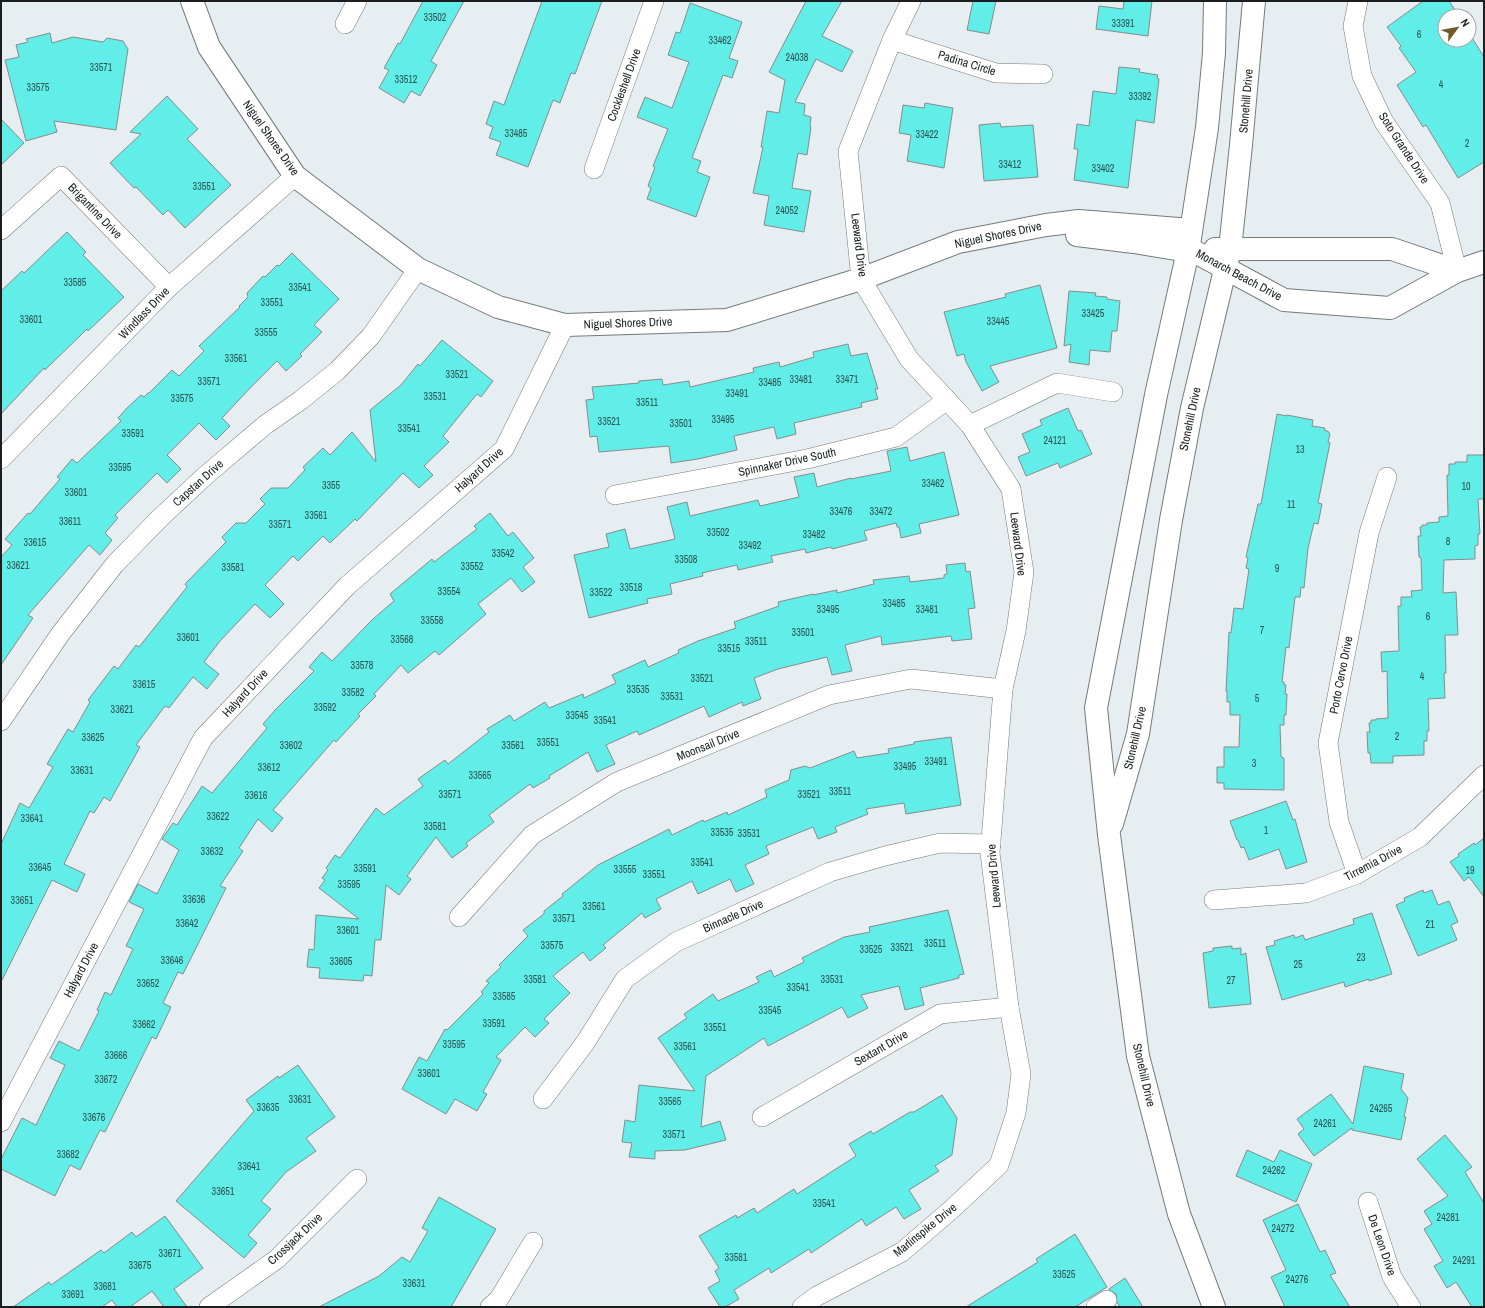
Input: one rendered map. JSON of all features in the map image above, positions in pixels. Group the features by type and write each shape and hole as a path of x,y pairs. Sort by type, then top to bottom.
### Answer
{"main road":[{"name":"Niguel Shores Drive","path":"192,1 209,47 295,176 418,269 498,307 565,325 727,320 861,279 958,242 1046,225"},
{"name":"Stonehill Drive","path":"1214,1307 1179,1214 1138,1056 1109,835 1096,708 1156,394 1189,243 1208,128 1214,53 1215,1"},
{"name":"Stonehill Drive","path":"1109,835 1138,734 1171,520 1192,408 1228,258 1241,145 1254,1"},
{"name":"Monarch Beach Drive","path":"1046,225 1081,237 1134,242 1189,243 1228,258 1284,300 1390,308 1457,271 1484,262"},
{"name":"Monarch Beach Drive","path":"1228,258 1392,250 1457,271"}],"street":[{"path":"345,24 357,1"},
{"name":"Cockleshell Drive","path":"594,169 654,1"},
{"name":"Leeward Drive","path":"911,1 892,40 848,151 861,279 909,359 970,425 1011,489 1024,572 1016,631 1003,690 990,853 1009,1007 1021,1074 1016,1112 999,1165"},
{"name":"Soto Grande Drive","path":"1358,1 1353,26 1362,76 1384,122 1440,202 1457,271"},
{"name":"Padina Circle","path":"892,40 996,73 1043,74"},
{"name":"Brigantine Drive","path":"1,230 61,176 169,287"},
{"name":"Windlass Drive","path":"1,459 169,287 295,176"},
{"name":"Capstan Drive","path":"1,721 60,633 115,564 161,517 205,476 265,425 301,400 336,372 370,336 418,269"},
{"name":"Halyard Drive","path":"1,1122 203,738 347,586 504,449 565,325"},
{"path":"970,425 1057,383 1113,392"},
{"name":"Spinnaker Drive South","path":"615,495 807,459 896,436 947,400"},
{"name":"Porto Cervo Drive","path":"1357,874 1339,822 1328,743 1368,533 1387,477"},
{"name":"Moonsail Drive","path":"459,917 532,835 617,782 829,695 911,679 1003,690"},
{"name":"Tirremia Drive","path":"1214,900 1306,893 1357,874 1420,837 1484,775"},
{"name":"Binnacle Drive","path":"543,1099 585,1043 625,979 676,942 830,872 885,856 940,843 991,844"},
{"name":"Sextant Drive","path":"762,1117 940,1014 1009,1007"},
{"name":"Marlinspike Drive","path":"802,1307 817,1296 902,1252 952,1209 999,1165"},
{"name":"Crossjack Drive","path":"209,1307 277,1260 357,1179"},
{"name":"De Leon Drive","path":"1368,1202 1392,1277 1411,1307"},
{"path":"490,1307 499,1299 533,1242"}],"building":[{"path":"423,1 464,1 431,61 437,65 420,96 411,91 404,103 379,88 389,70 384,68 398,43 400,44"},
{"path":"542,1 602,1 575,74 571,73 560,103 553,100 528,167 496,155 501,142 489,138 493,127 486,124 494,101 504,105"},
{"path":"806,1 842,1 822,36 853,51 842,72 816,59 795,102 805,104 804,115 811,117 807,155 798,153 792,188 811,191 804,232 764,225 769,196 753,193 763,147 761,147 767,111 779,113 785,80 769,72"},
{"path":"973,1 996,1 989,34 967,30"},
{"path":"1124,1 1152,1 1148,36 1096,29 1099,6 1123,9"},
{"path":"1423,1 1449,1 1454,8 1437,8 1437,48 1477,48 1477,46 1484,57 1484,162 1458,178 1426,125 1423,127 1397,85 1416,72 1399,48 1401,46 1387,27"},
{"path":"690,3 742,22 729,58 738,61 732,78 723,75 692,158 701,161 697,172 710,177 696,217 647,199 651,188 648,186 655,167 653,166 668,129 637,117 645,97 672,108 689,62 668,55 676,32 680,33"},
{"path":"50,33 52,43 73,37 103,42 107,38 123,41 128,49 116,130 54,121 57,132 26,141 5,60 19,57 16,45 28,42 26,39"},
{"path":"1119,67 1140,69 1139,72 1158,75 1157,78 1159,79 1154,123 1136,120 1128,188 1074,180 1078,149 1074,149 1077,124 1089,126 1093,91 1116,94"},
{"path":"167,96 198,129 187,139 231,185 185,228 168,210 163,215 110,163 141,134 130,132"},
{"path":"925,103 953,108 944,168 907,161 911,135 899,133 903,105 924,108"},
{"path":"1,119 24,143 1,165"},
{"path":"1000,123 1001,127 1033,125 1038,177 984,181 979,125"},
{"path":"67,232 86,252 83,255 124,297 88,331 87,329 45,370 44,368 1,414 1,291 22,271 24,273"},
{"path":"292,253 339,299 314,325 322,332 300,354 302,356 286,371 277,361 253,385 222,418 230,426 216,440 199,423 167,455 181,469 167,483 157,473 115,515 118,518 105,533 112,540 100,555 89,545 28,615 33,618 1,665 1,557 12,545 5,539 28,513 30,514 60,479 57,477 72,459 77,463 121,421 118,418 127,408 141,395 144,397 149,393 172,370 179,376 204,351 199,346 240,307 239,306 248,297 247,293 263,276 265,277 277,265 279,266"},
{"path":"1040,285 1057,348 990,366 999,382 982,391 966,362 964,354 957,356 944,312 1006,297 1005,294"},
{"path":"1069,291 1096,293 1095,296 1107,297 1107,299 1120,301 1117,331 1112,331 1110,352 1090,350 1089,365 1069,362 1071,344 1064,346"},
{"path":"442,340 493,381 481,397 477,394 443,436 449,442 424,466 433,475 419,488 403,473 357,521 355,519 330,543 323,536 298,561 293,556 265,585 284,604 270,618 255,604 220,641 204,662 219,674 207,689 193,677 169,708 165,706 136,745 140,747 110,801 104,797 94,813 90,811 64,864 85,874 77,892 52,880 1,982 1,844 20,803 29,808 53,767 47,764 68,729 73,732 90,702 88,700 114,666 118,669 136,645 139,647 187,587 185,584 226,542 222,537 236,523 246,523 265,504 260,499 271,488 288,488 305,470 303,467 323,448 330,455 352,432 376,462 370,410 401,385 418,364 420,366"},
{"path":"848,344 851,356 867,353 878,389 875,389 878,399 861,403 862,407 794,423 796,434 777,439 774,427 734,436 737,450 698,459 671,463 669,446 599,452 597,436 590,437 586,400 594,399 592,387 639,383 639,381 662,379 663,385 689,381 690,387 754,372 753,368 779,362 780,367 814,357 813,352"},
{"path":"1068,408 1078,431 1081,430 1092,454 1060,468 1058,463 1026,476 1018,457 1030,452 1022,434 1042,425 1040,420"},
{"path":"1277,414 1313,420 1312,426 1325,428 1324,430 1330,434 1328,442 1330,443 1318,503 1322,504 1318,524 1314,523 1308,548 1304,588 1301,587 1300,597 1295,597 1289,648 1286,647 1282,682 1286,685 1286,715 1284,715 1284,725 1280,725 1281,757 1284,758 1284,790 1224,789 1224,783 1217,783 1217,767 1224,767 1224,747 1239,747 1240,715 1230,715 1230,702 1227,702 1226,691 1229,632 1231,633 1234,608 1243,609 1249,569 1246,568 1248,558 1246,557 1258,504 1261,504"},
{"path":"907,447 910,461 944,452 959,515 919,524 921,533 901,538 899,527 897,527 896,523 864,531 867,540 832,549 831,547 806,553 805,549 771,556 773,562 738,570 737,565 702,573 703,576 670,584 672,594 647,599 648,603 589,618 574,555 609,547 606,534 625,529 630,549 675,539 667,507 687,502 690,516 758,500 760,506 799,497 794,477 814,473 817,487 851,478 891,471 887,451"},
{"path":"1467,455 1484,455 1484,499 1478,499 1480,534 1478,534 1478,545 1475,546 1475,559 1444,560 1443,593 1456,592 1458,635 1445,635 1445,698 1428,699 1429,731 1427,731 1427,741 1424,741 1424,755 1393,756 1393,763 1371,763 1370,753 1368,753 1367,732 1370,732 1369,723 1371,723 1371,720 1388,718 1387,671 1382,672 1381,652 1399,651 1398,606 1401,606 1401,597 1412,597 1411,591 1422,590 1421,558 1419,557 1418,536 1421,536 1420,527 1422,527 1422,525 1427,525 1427,523 1439,522 1439,517 1448,516 1447,475 1449,475 1449,464 1455,464 1455,462 1467,462"},
{"path":"490,513 508,536 513,532 534,558 523,567 535,582 522,592 511,578 478,604 486,614 439,655 435,651 408,673 401,665 374,694 376,696 358,714 360,716 336,742 334,740 273,810 283,818 272,832 258,819 239,848 243,851 220,886 226,888 183,974 178,972 163,1003 171,1007 156,1039 152,1037 105,1132 100,1130 80,1170 70,1165 55,1196 1,1169 1,1159 22,1118 36,1125 65,1065 50,1058 59,1041 79,1051 99,1011 97,1010 105,992 111,995 133,949 126,946 144,909 129,902 138,884 157,894 179,850 162,839 173,823 177,825 202,786 212,793 267,728 263,724 314,671 309,667 322,652 332,661 373,619 394,601 390,594 432,559 434,562 477,529 474,526"},
{"path":"965,563 966,572 970,571 975,608 968,609 972,639 952,641 951,636 882,645 881,636 845,645 852,671 832,675 827,657 778,669 754,678 761,699 743,706 742,702 709,717 704,706 639,735 637,731 606,745 615,764 597,772 588,752 549,776 550,778 533,788 530,784 489,815 494,822 466,843 468,846 452,858 436,837 407,876 411,879 399,895 386,885 381,940 375,940 372,976 364,975 363,981 319,978 320,968 307,967 309,949 314,950 316,915 359,919 319,888 325,880 322,878 328,870 326,868 335,855 340,858 376,808 384,815 423,786 418,779 445,760 448,764 489,732 487,729 510,715 514,721 545,702 549,708 583,694 584,698 616,683 612,675 645,660 648,667 679,653 678,650 698,641 736,628 734,622 779,606 778,602 837,590 837,593 874,584 873,580 909,576 910,582 944,578 944,575 947,574 946,565"},
{"path":"951,737 961,805 906,814 904,803 866,809 868,814 835,827 837,832 818,839 813,827 766,846 769,854 745,865 754,884 736,892 730,879 698,894 692,881 656,899 661,909 645,918 642,913 603,945 606,948 590,961 583,952 553,976 570,993 544,1019 549,1023 535,1037 525,1027 496,1057 501,1060 483,1092 487,1094 477,1111 455,1099 446,1114 402,1089 419,1057 427,1061 445,1029 447,1030 483,994 481,992 489,983 486,981 501,967 499,965 528,936 523,930 544,914 544,911 563,896 562,894 598,865 669,829 672,835 703,820 704,822 727,812 728,815 767,797 765,790 789,780 791,770 805,766 810,768 854,751 857,758 889,753 888,749 914,744 914,742"},
{"path":"1286,801 1293,820 1295,819 1307,862 1286,869 1279,849 1249,860 1244,847 1241,848 1237,840 1230,821"},
{"path":"1484,838 1484,897 1469,877 1464,881 1450,862 1459,856 1458,854 1474,843 1475,845"},
{"path":"1423,890 1424,893 1432,890 1438,905 1449,901 1458,922 1451,925 1457,940 1418,956 1396,905 1405,901 1404,898"},
{"path":"948,910 964,974 959,975 959,978 920,988 924,1005 905,1010 899,986 861,995 868,1008 848,1018 842,1007 768,1046 764,1038 706,1076 701,1127 720,1121 726,1140 685,1150 655,1151 655,1159 629,1157 632,1143 622,1142 625,1120 635,1122 639,1085 695,1091 658,1038 687,1018 684,1014 713,994 718,1001 759,982 756,977 771,970 774,977 804,962 802,958 844,937 870,932 869,927"},
{"path":"1372,913 1392,974 1369,981 1369,979 1345,987 1344,982 1282,1000 1266,947 1275,945 1274,941 1294,935 1295,938 1303,935 1305,940 1354,924 1353,919"},
{"path":"1232,946 1232,949 1241,948 1241,955 1246,953 1251,1004 1209,1008 1203,953 1213,951 1213,948"},
{"path":"298,1065 335,1117 306,1138 316,1151 286,1172 261,1201 271,1209 248,1235 257,1243 244,1258 176,1201 254,1111 246,1100 278,1076 279,1078"},
{"path":"1364,1066 1404,1074 1401,1089 1408,1098 1401,1140 1352,1130 1352,1128 1314,1156 1298,1134 1304,1129 1297,1119 1331,1094 1353,1124"},
{"path":"942,1095 957,1118 952,1155 935,1166 939,1171 909,1190 921,1209 904,1219 896,1207 866,1226 862,1219 811,1253 809,1249 771,1273 769,1268 734,1290 739,1299 725,1307 720,1307 708,1288 720,1281 715,1271 719,1268 699,1236 736,1215 737,1218 754,1208 757,1213 794,1189 797,1194 856,1156 849,1144 871,1131 873,1134"},
{"path":"1445,1135 1472,1167 1465,1172 1484,1203 1484,1307 1472,1307 1456,1282 1447,1288 1434,1266 1443,1261 1424,1229 1432,1224 1424,1211 1448,1196 1417,1159"},
{"path":"1247,1150 1274,1162 1280,1150 1312,1164 1296,1202 1236,1176"},
{"path":"439,1197 496,1229 451,1307 319,1307 379,1276 402,1257 410,1262 428,1231 422,1228"},
{"path":"1298,1204 1320,1252 1325,1250 1336,1273 1330,1275 1350,1307 1285,1307 1271,1277 1286,1270 1263,1220"},
{"path":"165,1216 203,1268 174,1289 187,1307 164,1307 152,1291 130,1307 117,1307 112,1300 102,1307 13,1307 49,1282 51,1285 101,1250 104,1253 132,1232 136,1237"},
{"path":"1075,1234 1107,1287 1075,1307 966,1307 1038,1262 1036,1259"},
{"path":"1125,1278 1143,1307 1120,1307 1117,1302 1116,1294 1109,1290"}]}
